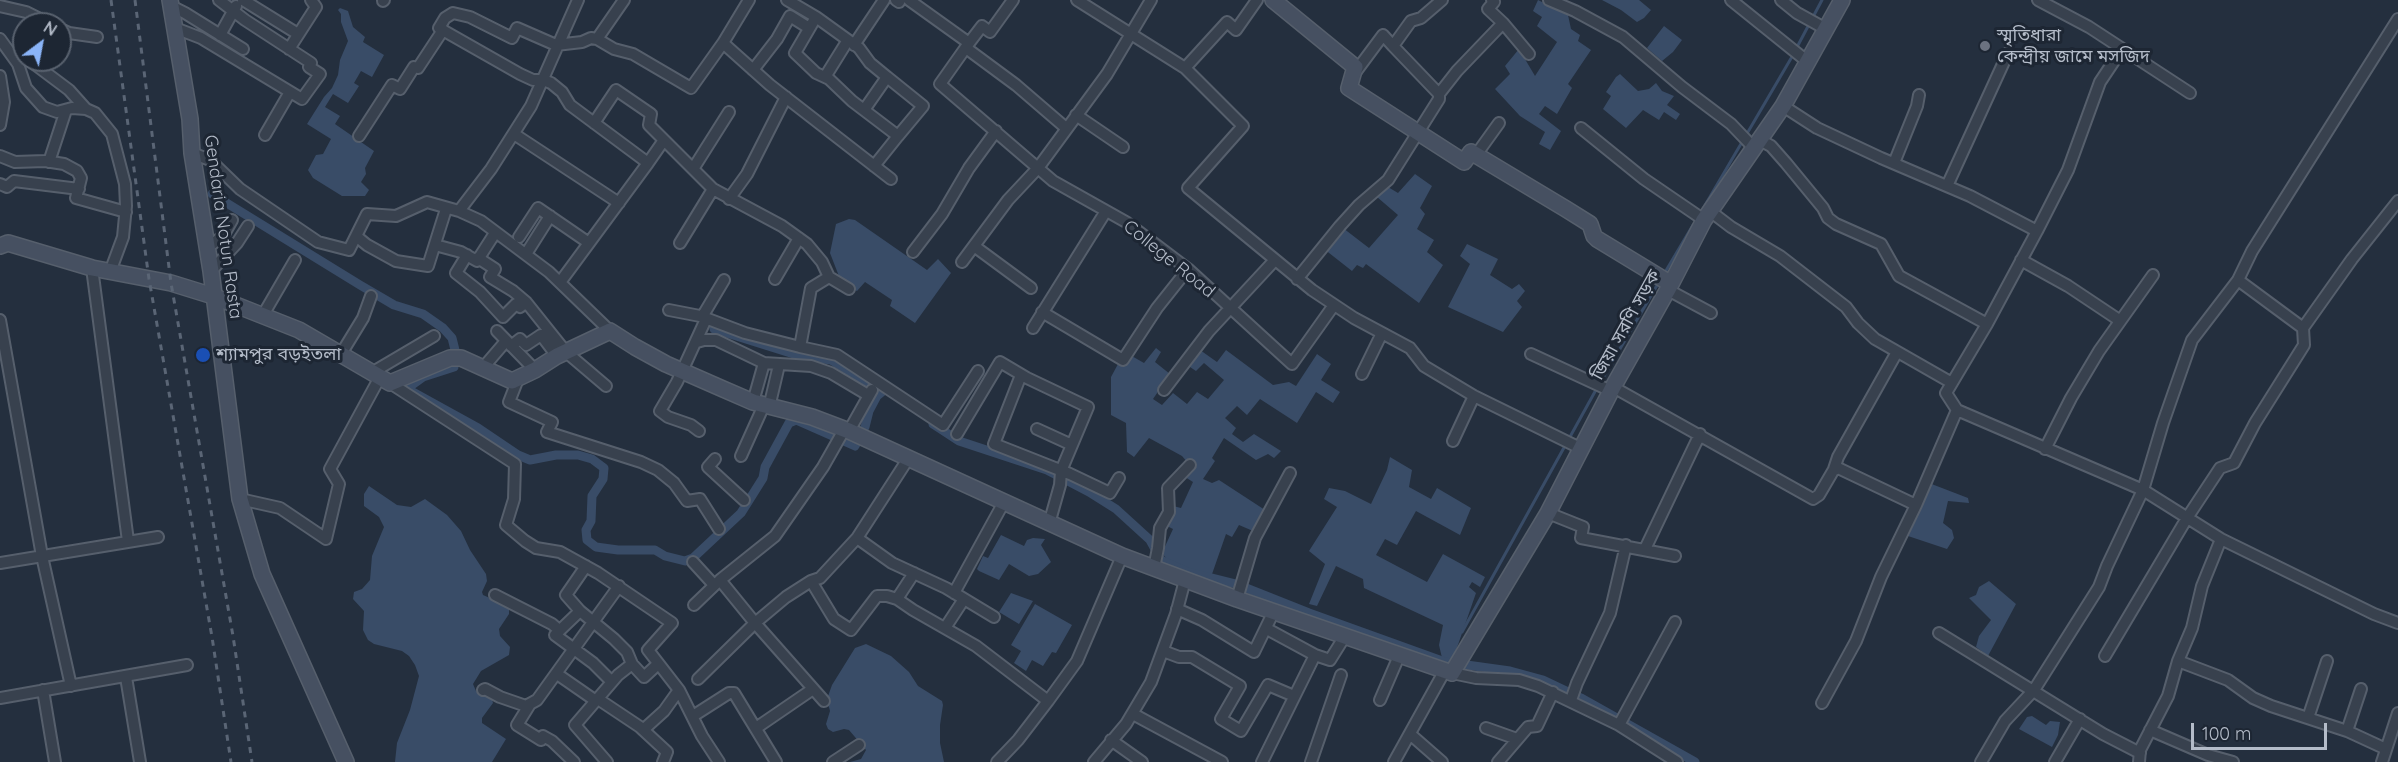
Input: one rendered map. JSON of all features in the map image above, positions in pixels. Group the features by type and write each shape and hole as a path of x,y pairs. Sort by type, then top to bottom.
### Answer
{"main road":[{"path":"1273,0 1354,67 1349,88 1464,162 1471,152 1588,222 1597,239 1670,286"},
{"name":"জিয়া সরণি সড়ক","path":"1450,671 1469,644 1548,513 1612,389 1707,215 1755,143 1783,106 1842,0"},
{"name":"Gendaria Notun Rasta","path":"171,3 190,119 192,153 211,271 240,499 262,574 346,762"},
{"path":"3,243 92,268 171,283 213,296 299,330 381,377 455,358 506,380 518,379 561,354 610,331 635,347 683,371 763,402 802,414 845,435 872,442 1122,556 1154,565 1185,580 1238,596 1399,656 1450,671"}],"street":[{"path":"175,28 201,38 302,99 320,74 309,67 311,63 219,0"},
{"path":"220,34 241,0 298,34"},
{"path":"289,49 316,7 311,0"},
{"path":"459,211 514,134 531,106 576,3 563,0"},
{"path":"597,39 624,0"},
{"path":"648,163 570,105 562,92 543,80 533,80 520,74 439,28 445,18 453,13 460,13 512,38 517,28 556,45 582,42 591,38 597,39 614,49 633,54 691,88 723,43 749,0"},
{"path":"787,0 816,17 851,43 887,77 923,106 874,166"},
{"path":"825,77 884,0"},
{"path":"896,0 899,2 900,0"},
{"path":"909,0 1066,128"},
{"path":"968,46 982,26 990,32 1014,0"},
{"path":"962,262 1008,200 1038,168 1107,74 1151,0"},
{"path":"1185,68 1227,22 1236,30 1257,0"},
{"path":"1393,46 1411,21 1421,18 1442,0"},
{"path":"1492,0 1494,2 1488,9 1529,54"},
{"path":"1549,0 1623,37 1682,87 1755,143 1771,146 1824,208 1828,218 1836,224 1881,244 1899,276 1987,324"},
{"path":"1731,0 1808,62"},
{"path":"1781,0 1797,13 1826,29"},
{"path":"2038,0 2089,27 2190,93"},
{"path":"1084,2 1185,68 1243,126 1188,188 1297,279 1334,305 1410,348 1424,366 1474,396 1582,449"},
{"path":"171,3 243,49"},
{"path":"0,6 26,6"},
{"path":"753,70 777,39 790,16 809,28"},
{"path":"816,17 795,53 816,73 825,77 898,136"},
{"path":"1981,762 2005,721 2034,690 2099,587 2143,490 2192,340 2238,280 2253,251 2398,19"},
{"path":"1297,279 1346,219 1388,180 1436,105 1439,94 1456,71 1503,23"},
{"path":"359,136 392,85 400,89 414,67 418,68 443,30"},
{"path":"72,33 97,37"},
{"path":"1352,77 1383,35 1439,94"},
{"path":"1,43 18,64 26,88 43,107 57,112 86,109"},
{"path":"723,43 786,97 891,179"},
{"name":"College Road","path":"968,46 940,84 1053,181 1126,222 1188,269 1230,310 1292,364 1334,305"},
{"path":"2122,49 2100,82 2068,170 2037,231 1987,324 1946,393 1957,410 2143,490 2222,539 2374,614 2398,623"},
{"path":"1947,186 2008,54"},
{"path":"45,72 60,83 86,109 95,113 112,134 125,184 126,212 123,237 110,272"},
{"path":"0,76 4,102 0,125"},
{"path":"864,110 887,77"},
{"path":"594,123 616,90 651,114 649,125 713,189 752,209 799,238 822,262 829,277 849,289"},
{"path":"265,135 290,92"},
{"path":"1894,163 1917,106 1919,95"},
{"path":"729,199 747,174 786,97"},
{"path":"1783,106 1817,128 1947,186 2037,231"},
{"path":"49,162 66,110"},
{"path":"693,169 729,112"},
{"path":"1076,115 1123,147"},
{"path":"1476,155 1499,123"},
{"path":"1581,128 1644,179 1780,256 1846,307 1858,323 1875,339 1952,383"},
{"path":"913,252 942,214 969,168 996,131"},
{"path":"514,134 619,203"},
{"path":"561,281 664,140"},
{"path":"192,153 210,160 240,189 318,242 349,250 367,214 396,216 427,202 459,211 481,221 561,281 610,331"},
{"path":"0,156 15,162 64,164 77,171 81,178 76,198 126,212"},
{"path":"0,184 7,187 14,181 78,189"},
{"path":"680,243 713,189"},
{"path":"2105,656 2187,518 2220,468 2234,463 2255,423 2304,345 2303,328 2352,259 2398,201"},
{"path":"519,237 538,208 589,243"},
{"path":"356,236 382,254 409,264 428,266 446,209"},
{"name":"College Road","path":"1033,328 1106,211"},
{"path":"526,254 550,216"},
{"path":"207,249 224,236 232,220"},
{"path":"211,271 237,243 248,226"},
{"path":"435,245 467,255 477,261 495,232"},
{"path":"776,279 799,238"},
{"path":"974,246 1031,288"},
{"path":"467,255 456,273 480,292 503,317 516,304 520,308 526,302"},
{"path":"478,258 495,269 490,276 526,302 561,354"},
{"path":"263,315 295,260"},
{"path":"2021,260 2068,286 2119,320"},
{"path":"1164,390 1209,331 1274,261"},
{"path":"92,268 128,541"},
{"path":"1042,312 1123,360 1152,315 1188,269"},
{"path":"2045,449 2071,398 2119,320 2153,275"},
{"path":"800,347 811,288 829,277"},
{"path":"699,431 691,424 668,417 660,411 683,371 697,342 704,318 724,280"},
{"path":"2238,280 2303,328"},
{"path":"1670,286 1670,291 1711,313"},
{"path":"341,354 363,318 371,296"},
{"path":"669,310 704,318 745,333 837,355 943,425 978,371"},
{"path":"0,320 42,556 71,686"},
{"path":"497,331 535,370"},
{"path":"1362,374 1382,333"},
{"path":"482,369 509,344 520,339 526,345 541,335 561,354 606,386"},
{"path":"240,499 280,508 326,538 339,484 330,469 362,407 381,377 435,336"},
{"path":"697,342 704,339 716,340 764,363 811,366 831,373 868,395"},
{"path":"1532,354 1612,389 1700,434 1813,498 1819,495 1834,469 1838,457 1897,352"},
{"path":"957,434 1000,362 1021,375 1088,407 1061,471 1060,485 1049,524"},
{"path":"763,402 764,363"},
{"path":"741,456 780,365"},
{"path":"1021,375 994,444 1110,493 1119,478"},
{"path":"381,377 515,464 514,500 506,525 536,548 560,552 586,566 672,623 648,650 679,690 702,736 719,762"},
{"path":"518,379 510,402 552,422 547,432 641,462 658,470 674,483 687,501 700,499 719,529"},
{"path":"694,605 717,583 775,536 845,435 876,382"},
{"path":"1453,441 1474,396"},
{"path":"1822,703 1856,641 1881,577 1916,505 1957,410"},
{"path":"1037,429 1072,445"},
{"path":"1646,549 1700,434"},
{"path":"715,459 708,467 744,500"},
{"path":"698,679 755,623 786,597 820,578 857,538 908,459"},
{"path":"1154,565 1160,528 1169,512 1168,488 1190,465"},
{"path":"1834,469 1842,469 1916,505"},
{"path":"1238,596 1255,538 1290,473"},
{"path":"945,628 1004,502"},
{"path":"1548,513 1583,527 1581,538 1675,556"},
{"path":"0,563 158,537"},
{"path":"857,538 892,563 959,596 994,617"},
{"path":"1939,633 2034,690 2140,759 2150,730 2168,696 2178,661 2192,628 2202,586 2222,539"},
{"path":"1572,700 1577,683 1610,613 1626,545"},
{"path":"997,762 1018,740 1077,661 1122,556"},
{"path":"693,562 717,583 755,623 824,701"},
{"path":"586,566 566,595 580,611 627,652 632,664 644,676 658,664"},
{"path":"897,599 914,573"},
{"path":"1094,762 1133,714 1151,682 1185,580"},
{"path":"811,581 834,619 852,630 877,596 897,599 976,646 1048,701"},
{"path":"483,690 486,689 512,703 526,706 537,700 619,586"},
{"path":"495,595 552,624 559,630"},
{"path":"1177,609 1202,620 1254,652 1274,611"},
{"path":"580,611 555,635 602,671 611,681"},
{"path":"1619,725 1675,621"},
{"path":"1266,629 1315,655 1330,660 1345,636"},
{"path":"1163,651 1179,657 1192,657 1240,686 1221,719 1241,731 1268,685 1294,696"},
{"path":"1262,762 1315,655"},
{"path":"1380,700 1399,656"},
{"path":"2178,661 2228,680 2253,698 2347,731 2386,749"},
{"path":"2308,718 2327,661"},
{"path":"606,762 575,725 611,681 632,664"},
{"path":"0,698 187,665"},
{"path":"1394,762 1450,671 1476,678 1519,680 1553,692 1619,725 1677,762"},
{"path":"557,674 644,730 667,752 663,762"},
{"path":"1311,762 1341,675"},
{"path":"126,677 140,762"},
{"path":"756,728 813,689"},
{"path":"2347,731 2361,689"},
{"path":"43,690 56,762"},
{"path":"644,730 664,711 679,690"},
{"path":"1498,762 1528,727 1538,726 1553,692"},
{"path":"693,716 729,693 734,693 776,762"},
{"path":"530,704 517,725 541,740 543,736 552,741 574,762"},
{"path":"2382,762 2396,725 2398,712"},
{"path":"1133,714 1222,762"},
{"path":"2055,762 2080,719"},
{"path":"1486,728 1517,740"},
{"path":"2150,730 2208,755 2233,762"},
{"path":"1410,734 1442,762"},
{"path":"1111,740 1142,762"},
{"path":"833,762 859,745"}],"water":[{"path":"1538,0 1568,15 1571,29 1580,35 1578,41 1591,50 1568,84 1572,88 1557,114 1545,106 1539,114 1561,131 1550,150 1539,144 1545,132 1520,116 1495,89 1510,74 1505,66 1519,49 1535,76 1557,42 1537,26 1542,17 1533,11"},
{"path":"1602,0 1639,0 1651,10 1637,22"},
{"path":"340,8 348,11 353,27 365,37 363,42 384,55 372,77 361,71 354,83 359,86 348,103 333,94 325,107 340,116 335,124 374,151 361,182 369,190 365,196 342,196 313,178 308,170 316,155 323,154 331,139 307,124 332,88 348,41 338,10"},
{"path":"1664,26 1682,40 1662,61 1647,48"},
{"path":"1620,74 1638,91 1649,89 1656,83 1662,91 1674,96 1667,105 1680,114 1676,120 1664,112 1659,120 1643,110 1626,128 1603,109 1611,96 1606,92"},
{"path":"1415,174 1432,186 1420,208 1425,214 1417,229 1434,240 1427,252 1443,265 1419,303 1366,264 1363,268 1357,265 1352,271 1324,249 1343,228 1369,248 1398,215 1377,197 1388,187 1398,193"},
{"path":"849,219 855,220 927,270 938,259 951,273 915,323 890,306 892,300 865,282 857,291 842,284 830,253 836,224"},
{"path":"1467,244 1498,259 1490,275 1512,289 1519,284 1525,291 1517,301 1522,307 1503,332 1448,307 1470,264 1460,256"},
{"path":"1156,348 1161,352 1155,362 1170,374 1153,399 1162,405 1173,393 1187,404 1197,392 1208,399 1224,380 1204,363 1196,371 1187,365 1200,350 1217,362 1226,350 1273,385 1289,382 1296,386 1317,354 1331,364 1321,380 1340,392 1333,403 1316,392 1297,423 1260,399 1247,415 1237,406 1225,418 1236,428 1232,434 1243,442 1254,434 1281,451 1274,458 1268,454 1256,460 1224,438 1212,458 1215,461 1203,479 1212,483 1219,480 1265,510 1253,531 1239,525 1232,537 1226,534 1211,577 1170,563 1162,553 1173,529 1167,526 1173,506 1181,508 1193,482 1185,477 1188,463 1182,456 1149,438 1134,457 1127,452 1126,423 1111,415 1111,377 1118,364 1126,365 1130,355 1144,363"},
{"path":"1390,457 1412,470 1409,487 1431,499 1437,488 1471,508 1460,535 1416,511 1397,545 1385,539 1376,555 1427,582 1443,554 1485,577 1480,587 1472,582 1469,587 1476,593 1452,662 1442,658 1439,645 1443,625 1364,588 1363,579 1336,566 1317,606 1309,604 1325,564 1309,551 1337,507 1324,499 1329,488 1345,491 1371,504 1387,470"},
{"path":"1929,483 1968,498 1969,503 1948,501 1943,523 1952,530 1954,538 1947,549 1908,536 1907,530"},
{"path":"369,486 397,505 411,507 425,499 447,515 461,531 486,574 487,581 483,595 508,606 509,614 499,629 500,636 510,647 509,655 481,671 473,684 476,691 492,699 493,703 482,718 482,723 506,739 492,762 395,762 397,743 410,710 419,676 409,656 402,651 374,644 368,640 363,630 364,611 353,599 354,592 362,589 370,580 372,556 384,527 379,517 364,506 364,494"},
{"path":"1001,535 1024,546 1027,540 1033,538 1045,539 1041,545 1051,562 1038,574 1029,576 1009,564 999,580 979,571 977,569 983,556 988,558"},
{"path":"1989,581 2016,604 1988,656 1976,647 1979,636 1991,620 1969,598 1976,595 1979,587"},
{"path":"1011,593 1033,601 1019,624 999,612"},
{"path":"1035,604 1072,625 1056,653 1052,652 1043,666 1032,660 1026,671 1014,663 1021,651 1011,645"},
{"path":"866,644 891,656 909,672 918,686 942,701 940,743 944,762 850,762 861,759 866,750 849,730 833,732 828,729 826,724 830,711 827,699 832,685 855,648"},
{"path":"2032,716 2046,725 2050,721 2060,722 2058,735 2052,747 2019,729 2027,717"}],"waterway":[{"path":"1796,49 1822,0"},
{"path":"1704,207 1793,55"},
{"path":"212,194 394,305 423,314 443,328 452,338 455,350 454,367 423,377 409,387 409,390 530,460 556,455 578,455 592,459 604,468 603,479 592,496 591,521 586,530 587,540 596,547 618,550 655,550 665,556 685,561 693,558 741,513 763,478 765,467 789,423 796,420 855,446 865,427 869,411 877,396 883,391"},
{"path":"1664,274 1693,225"},
{"path":"1600,383 1659,282"},
{"path":"714,329 797,355 831,360 867,382"},
{"path":"1462,632 1597,388"},
{"path":"933,424 959,441 1047,470 1089,492 1116,509 1150,540 1161,560 1188,572 1236,584 1445,662 1510,671 1543,680 1581,698 1695,762"}],"railway":[{"path":"111,0 149,279 212,637 231,762"},
{"path":"135,0 171,283 233,636 252,762"}],"place":[{"name":"স্মৃতিধারা কেন্দ্রীয় জামে মসজিদ","path":"1985,46"},
{"name":"শ্যামপুর বড়ইতলা","path":"203,355"}]}
